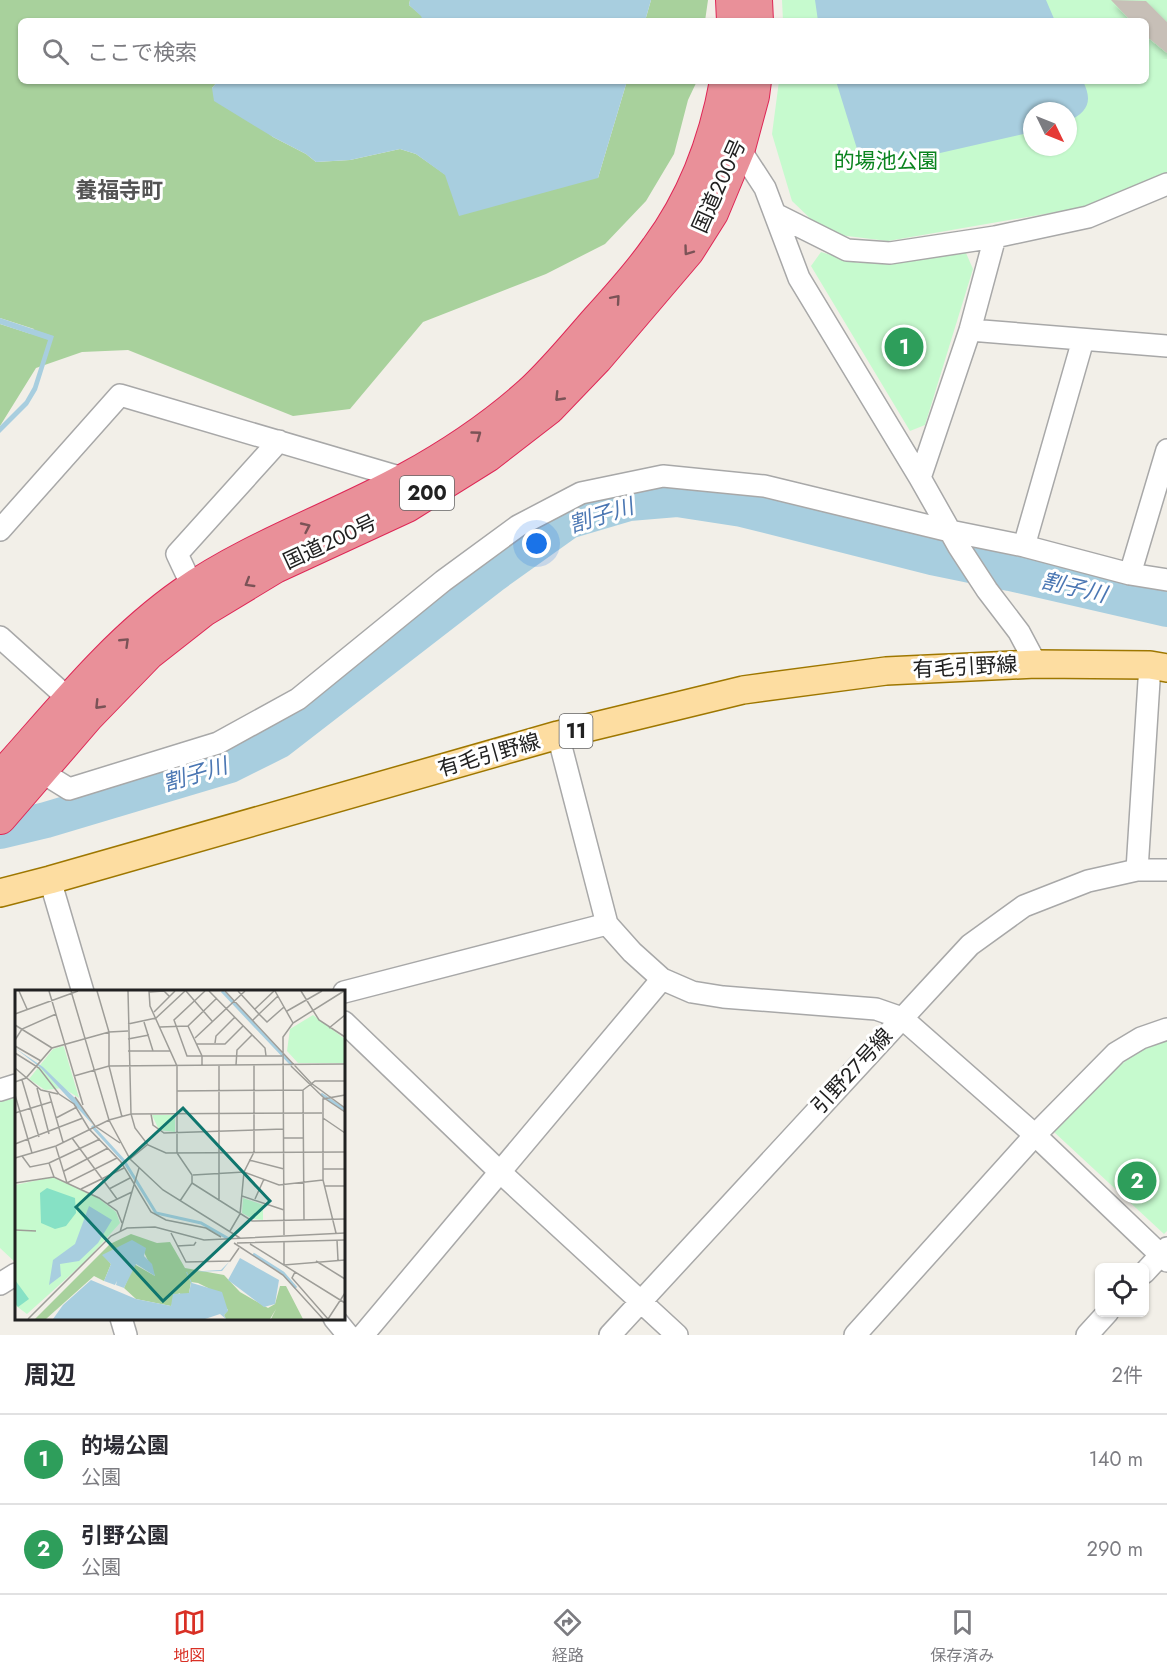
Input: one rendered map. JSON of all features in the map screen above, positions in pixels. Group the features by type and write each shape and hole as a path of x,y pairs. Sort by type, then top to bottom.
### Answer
{"highway":[{"path":"732,0 733,18"},
{"path":"756,0 757,18"},
{"name":"国道200号","path":"0,818 88,716 148,654 204,610 275,567 407,506 488,456 549,408 596,359 688,251 712,213 726,144 720,114 725,84"},
{"name":"国道200号","path":"0,778 70,700 153,616 221,570 260,549 379,494 447,456 501,418 531,392 557,366 637,275 658,247 693,188 726,144 753,96 755,84"}],"main road":[{"name":"有毛引野線","path":"0,893 558,735 743,690 886,671 1036,664 1159,667"}],"street":[{"path":"726,144 765,188 799,278 955,539 987,590 1019,632 1036,664"},
{"path":"774,214 847,249 890,253 995,237 1088,217 1167,184"},
{"path":"920,478 969,330 995,237"},
{"path":"969,330 1167,346"},
{"path":"1024,546 1083,340"},
{"path":"0,530 120,395 406,479"},
{"path":"193,588 177,554 279,441"},
{"path":"1130,574 1167,450"},
{"path":"40,771 69,789 218,743 298,699 443,581 518,526 581,493 663,476 764,486 955,539 1024,546 1130,574 1167,580"},
{"path":"0,637 70,700"},
{"path":"1137,870 1159,667"},
{"path":"558,735 607,924 632,952 662,979 692,992 723,997 876,1009 902,1018 1035,1135 1165,1255 1149,1269"},
{"name":"引野27号線","path":"610,1335 970,945 1024,906 1088,881 1137,870 1167,870"},
{"path":"50,880 82,990"},
{"path":"345,992 607,924"},
{"path":"363,1335 662,979"},
{"path":"345,1023 500,1172 677,1335"},
{"path":"855,1335 1035,1135 1116,1053 1142,1038 1167,1029"},
{"path":"0,1090 15,1085"},
{"path":"1087,1335 1103,1317"},
{"path":"122,1320 126,1335"},
{"path":"336,1320 348,1335"}],"green space":[{"path":"0,0 410,0 409,5 422,18 18,18 18,84 215,84 212,88 273,137 306,154 316,162 350,160 400,149 416,154 446,175 598,178 626,84 696,84 688,100 674,154 646,201 605,244 546,274 423,322 350,409 293,416 128,350 82,352 36,368 0,426 0,324 31,334 34,329 0,318"},
{"path":"651,0 708,0 705,18 646,18"},
{"name":"的場池公園","path":"782,0 1167,0 1167,176 1091,206 888,241 839,235 814,222 792,201 772,134 779,84 1149,84 1149,18 783,18"},
{"path":"821,252 858,263 915,260 966,253 973,269 925,425 910,431 811,266"},
{"path":"1167,1040 1167,1231 1164,1234 1054,1132 1111,1072 1139,1051"},
{"path":"15,1097 15,1262 0,1248 0,1102"}],"water":[{"path":"410,0 651,0 646,18 422,18 409,5"},
{"path":"815,0 1046,0 1054,18 818,18"},
{"path":"215,84 626,84 598,178 459,216 445,175 416,154 400,149 350,160 316,162 214,101 212,88"},
{"path":"837,84 1084,84 1086,88 1087,105 1077,116 1077,102 1023,102 1023,134 905,161 862,165"},
{"path":"0,318 54,336 37,390 28,405 0,433 0,426 25,401 33,387 48,340 0,324"}],"building":[{"path":"1111,0 1146,1 1167,22 1167,53 1149,38 1149,18 1128,18"}],"waterway":[{"name":"割子川","path":"0,831 46,820 230,765 278,741 494,574 568,521 629,503 677,499 742,509 932,557 1167,609"}],"place":[{"name":"的場公園","path":"904,347"},
{"name":"引野公園","path":"1137,1181"}],"district":[{"name":"養福寺町","path":"119,190"}]}
